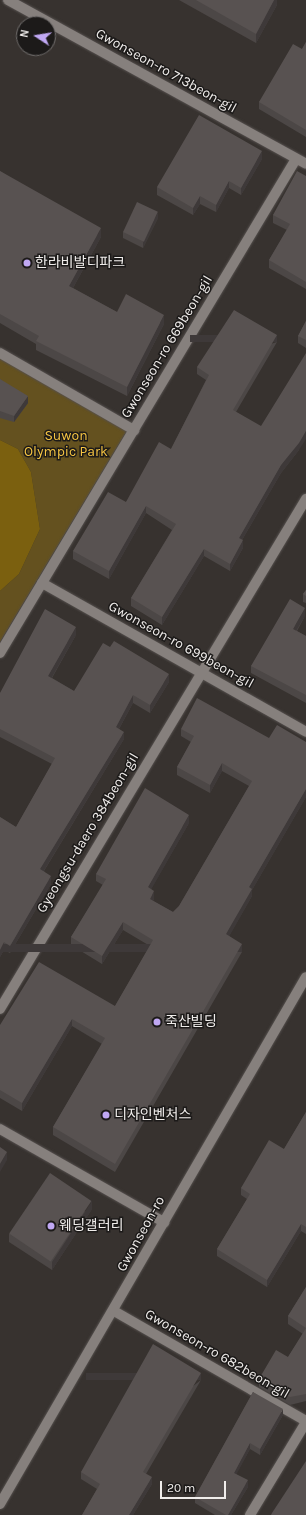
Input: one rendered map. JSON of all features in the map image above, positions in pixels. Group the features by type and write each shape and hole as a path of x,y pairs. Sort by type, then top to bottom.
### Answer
{"street":[{"name":"Gwonseon-ro 713beon-gil","path":"11,1 306,164"},
{"name":"Gwonseon-ro 669beon-gil","path":"0,653 296,159"},
{"path":"0,353 134,430"},
{"name":"Gyeongsu-daero 384beon-gil","path":"0,1009 306,499"},
{"name":"Gwonseon-ro 699beon-gil","path":"42,582 306,732"},
{"name":"Gwonseon-ro","path":"0,1504 114,1311 306,977"},
{"path":"0,1129 164,1222"},
{"name":"Gwonseon-ro 682beon-gil","path":"114,1311 306,1421"},
{"path":"250,1515 306,1421"}],"green space":[{"name":"Suwon Olympic Park","path":"0,358 129,427 0,642 0,591 19,574 40,529 31,472 18,449 0,440"}],"shaded area":[{"path":"0,440 18,449 31,472 40,529 19,574 0,591"}],"building":[{"path":"196,0 274,0 256,34"},
{"path":"306,42 306,130 259,102 293,44 302,49"},
{"path":"199,115 262,151 241,188 229,181 216,205 200,196 193,208 157,187"},
{"path":"0,171 101,228 69,286 117,312 126,294 164,315 127,387 36,341 39,336 0,314"},
{"path":"297,171 306,176 306,282 269,260 290,224 273,215"},
{"path":"137,202 158,212 144,242 123,232"},
{"path":"234,310 277,335 233,410 261,426 306,353 306,431 299,443 281,465 239,538 243,540 230,564 204,549 162,617 131,598 176,524 146,506 109,571 73,551 108,492 126,502 159,442 171,449 209,375 197,367"},
{"path":"306,321 306,340 298,336"},
{"path":"0,379 28,396 14,416 0,411"},
{"path":"290,599 305,608 293,629 306,636 306,695 251,666"},
{"path":"45,609 76,627 48,676 74,691 103,643 110,647 114,641 169,674 150,705 133,695 116,727 124,732 40,869 51,876 10,946 4,942 0,950 0,817 16,827 55,758 0,729 0,693"},
{"path":"197,698 269,738 277,725 306,742 306,789 249,887 252,889 226,934 242,944 115,1164 53,1127 105,1038 72,1019 22,1103 0,1090 0,1025 39,962 115,1006 153,940 123,922 102,956 71,937 106,879 96,874 145,788 189,815 148,887 154,891 150,899 173,912 179,906 252,781 222,763 210,785 177,767 194,736 181,729"},
{"path":"306,1112 306,1227 301,1224 267,1280 217,1249 250,1194 241,1188 269,1140 284,1149"},
{"path":"0,1147 7,1152 0,1164"},
{"name":"웨딩갤러리","path":"50,1173 91,1201 51,1261 9,1234"},
{"path":"306,1287 306,1328 288,1316"},
{"path":"306,1328 306,1394 290,1397 259,1379 276,1350 288,1357"},
{"path":"153,1344 201,1373 143,1472 152,1477 129,1515 82,1515 100,1484 81,1472"},
{"path":"253,1392 283,1409 260,1449 250,1443 234,1473 248,1480 228,1515 226,1515 195,1497"},
{"path":"306,1461 306,1515 271,1515 272,1513"}],"place":[{"name":"한라비발디파크","path":"27,263"},
{"name":"죽산빌딩","path":"157,1022"},
{"name":"디자인벤처스","path":"106,1115"},
{"name":"웨딩갤러리","path":"51,1226"}]}
